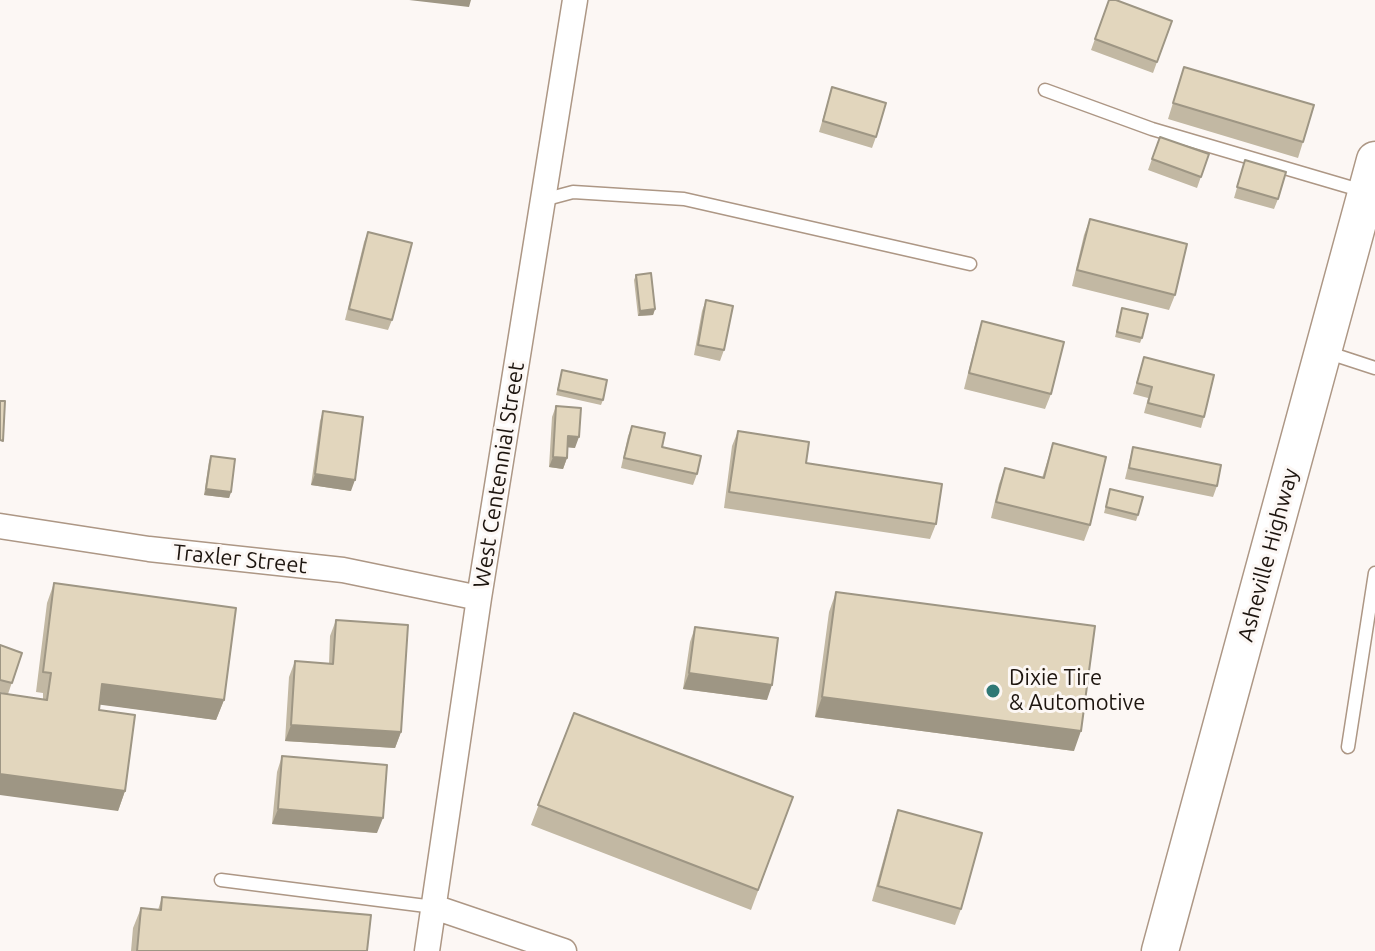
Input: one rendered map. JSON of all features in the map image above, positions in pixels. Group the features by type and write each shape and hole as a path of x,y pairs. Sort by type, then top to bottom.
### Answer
{"main road":[{"name":"Asheville Highway","path":"1160,951 1371,176"}],"street":[{"name":"West Centennial Street","path":"427,951 479,598 575,0"},
{"name":"Traxler Street","path":"0,526 149,549 343,570 479,598"},
{"path":"434,907 564,951"}],"lane":[{"path":"1045,90 1152,129 1371,176"},
{"path":"543,200 573,192 684,199 970,264"},
{"path":"1323,350 1375,368"},
{"path":"1348,747 1375,573"},
{"path":"221,880 434,907"}],"building":[{"path":"1109,0 1172,21 1157,62 1095,39"},
{"path":"1184,67 1314,105 1303,142 1173,103"},
{"path":"832,87 886,103 876,137 823,121"},
{"path":"1160,137 1209,154 1201,177 1152,159"},
{"path":"1245,160 1286,172 1278,199 1237,187"},
{"path":"1090,219 1187,244 1175,295 1077,270"},
{"path":"368,232 412,243 392,320 349,309"},
{"path":"651,273 655,309 640,311 636,275"},
{"path":"706,300 733,306 724,350 698,345"},
{"path":"1122,308 1148,314 1142,338 1117,332"},
{"path":"982,321 1064,342 1051,394 969,373"},
{"path":"1144,357 1214,375 1204,417 1148,403 1152,387 1137,383"},
{"path":"562,370 607,380 603,400 558,390"},
{"path":"0,401 5,401 3,441 0,440"},
{"path":"556,406 581,408 579,437 568,436 567,458 553,457"},
{"path":"323,411 363,417 355,480 315,474"},
{"path":"632,426 665,433 662,447 701,456 697,474 624,458"},
{"path":"738,431 809,442 806,463 942,484 936,524 729,492"},
{"path":"1053,443 1106,457 1090,525 996,502 1005,468 1044,478"},
{"path":"1133,447 1221,465 1217,486 1129,468"},
{"path":"211,456 235,459 231,492 206,489"},
{"path":"1110,489 1143,497 1138,515 1106,507"},
{"path":"54,583 236,608 224,700 102,684 99,710 135,715 125,791 0,774 0,693 47,700 51,673 43,672"},
{"path":"836,592 1095,626 1081,731 822,697"},
{"path":"336,620 408,625 401,732 291,725 295,661 333,664"},
{"path":"695,627 778,638 772,685 689,673"},
{"path":"0,645 22,653 12,683 0,680"},
{"path":"574,713 793,797 758,890 538,805"},
{"path":"282,756 387,765 383,818 278,809"},
{"path":"898,810 982,833 961,909 878,886"},
{"path":"162,897 371,915 367,951 137,951 141,908 161,910"}],"place":[{"name":"Dixie Tire & Automotive","path":"993,691"}]}
